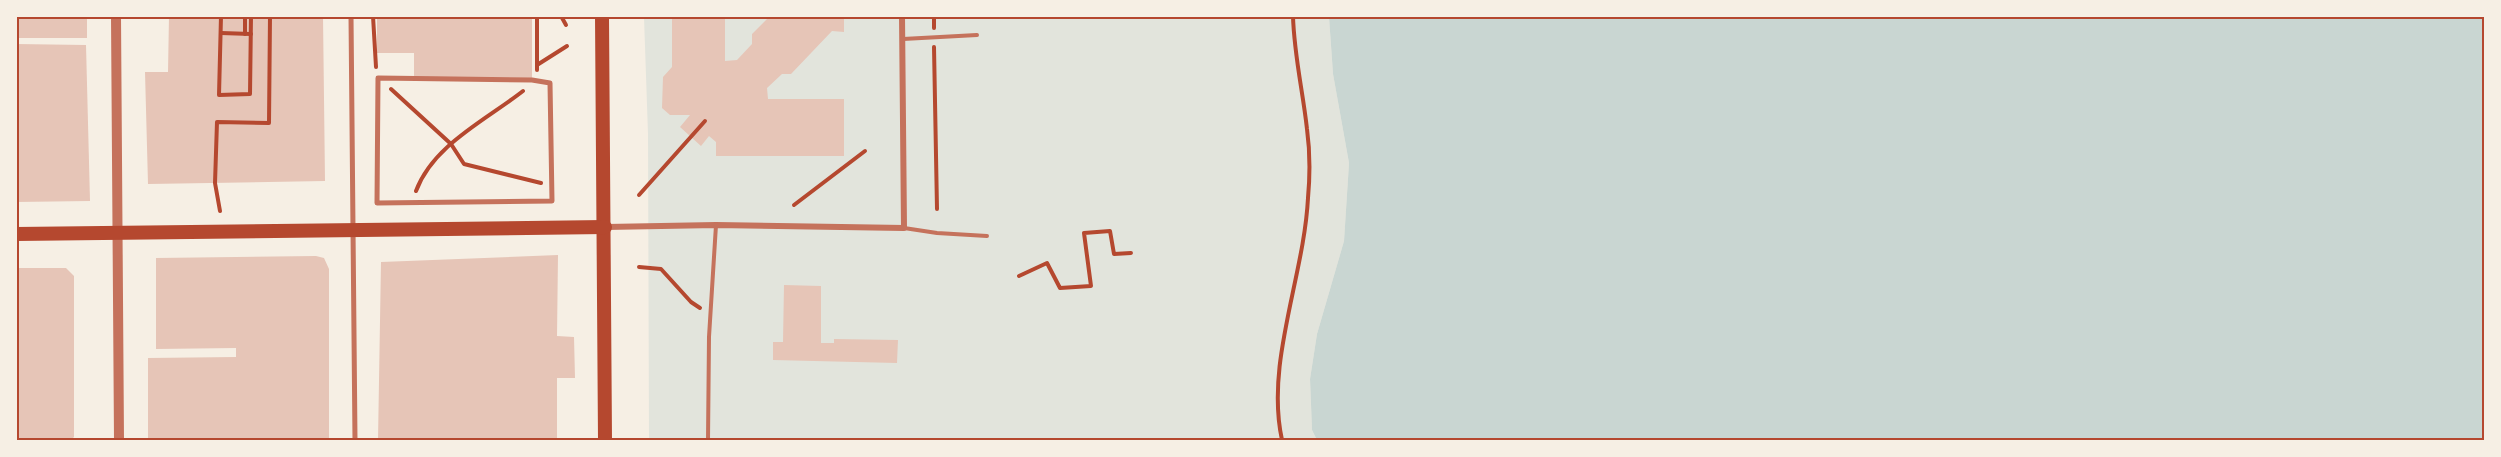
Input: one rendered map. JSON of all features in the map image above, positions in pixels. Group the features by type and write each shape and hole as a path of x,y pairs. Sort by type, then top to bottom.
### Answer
{"main road":[{"path":"602,16 605,441"},
{"path":"16,234 605,227"}],"street":[{"path":"116,16 120,441"},
{"path":"351,16 355,441"},
{"path":"605,227 716,225 904,228 902,16"},
{"path":"378,78 537,80 550,83 552,201 377,203 378,78"}],"lane":[{"path":"902,39 977,34"},
{"path":"708,441 709,337 716,225"},
{"path":"904,228 937,233 987,236"}],"path":[{"path":"221,16 219,94 250,94 251,16"},
{"path":"245,16 245,34"},
{"path":"220,211 215,183 217,122 269,123 270,16"},
{"path":"411,202 421,178 451,144 537,80 537,16"},
{"path":"561,16 566,25"},
{"path":"934,16 937,209"},
{"path":"1282,441 1277,419 1276,393 1302,247 1308,198 1307,131 1297,64 1293,16"},
{"path":"221,33 251,34"},
{"path":"537,65 567,46"},
{"path":"639,195 705,121"},
{"path":"451,144 464,164 552,186"},
{"path":"794,205 865,151"},
{"path":"1019,276 1047,263 1060,288 1091,286 1084,233 1110,231 1114,254 1131,253"},
{"path":"639,267 660,269 691,302 712,316"}],"shaded area":[{"path":"644,17 1329,17 1333,74 1349,163 1344,241 1317,334 1310,379 1312,430 1317,440 649,440 648,134"},
{"path":"1329,17 2484,17 2484,440 1317,440 1312,430 1310,379 1317,334 1344,241 1349,163 1333,74"}],"building":[{"path":"16,16 87,16 87,38 16,38"},
{"path":"169,16 323,16 325,181 148,184 145,72 168,72"},
{"path":"377,16 532,16 532,78 414,78 414,53 377,53"},
{"path":"672,16 725,16 725,61 737,60 752,44 752,34 770,16 844,16 844,32 832,31 791,74 782,74 767,88 768,99 844,99 844,156 716,156 716,142 709,136 701,146 680,127 690,115 670,115 662,108 663,77 672,67"},
{"path":"16,44 86,45 90,201 16,202"},
{"path":"558,255 557,336 574,337 575,378 557,378 557,440 378,440 381,262"},
{"path":"316,256 324,258 329,269 329,440 148,440 148,358 236,357 236,348 156,349 156,258"},
{"path":"16,268 66,268 74,276 74,437 71,440 16,440"},
{"path":"784,285 821,286 821,343 834,343 834,339 898,340 897,363 773,360 773,342 783,342"}]}
